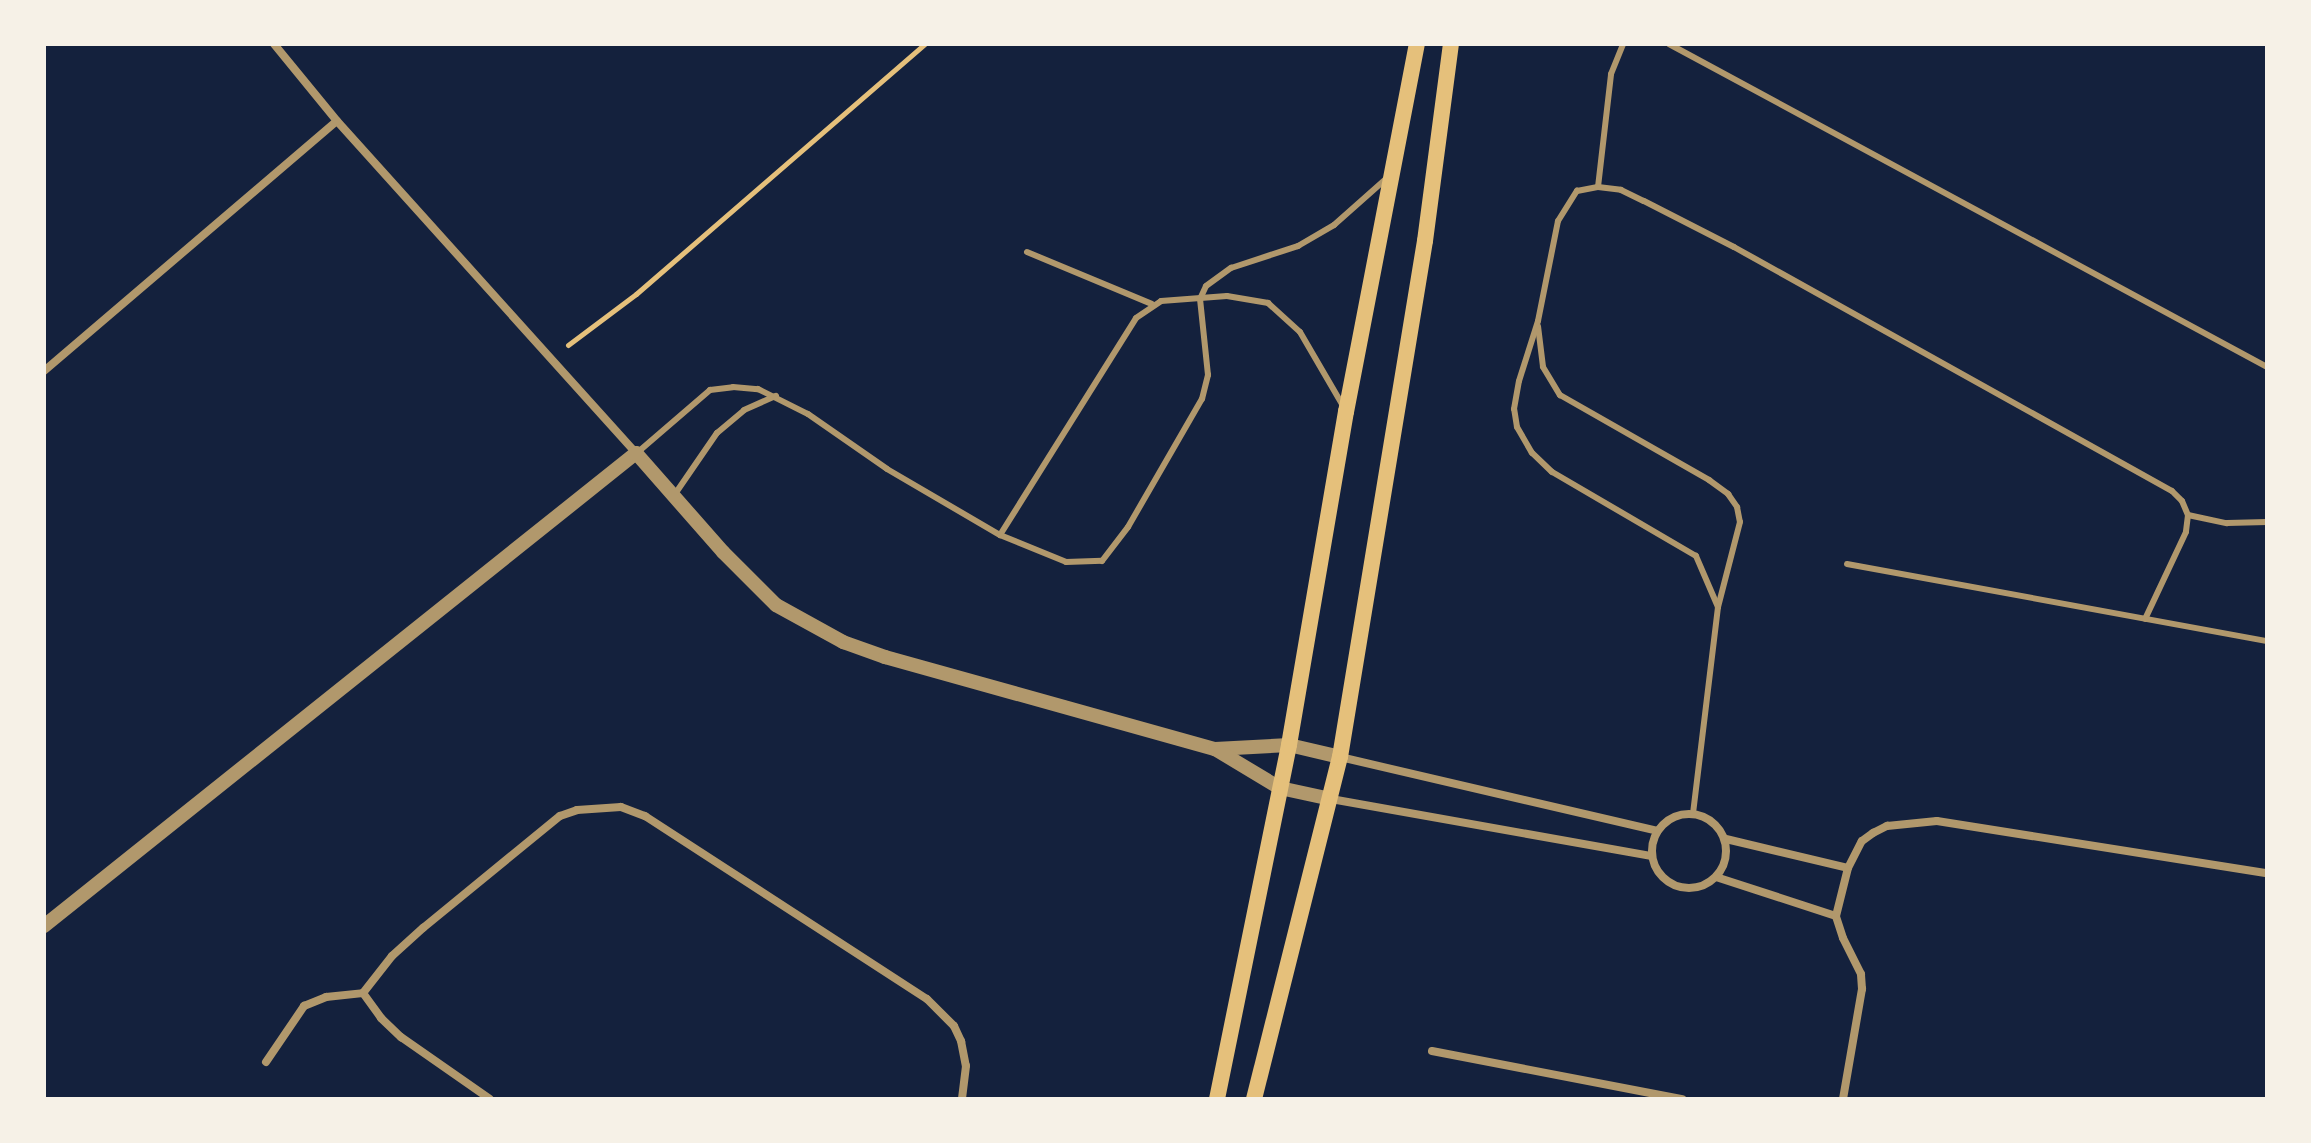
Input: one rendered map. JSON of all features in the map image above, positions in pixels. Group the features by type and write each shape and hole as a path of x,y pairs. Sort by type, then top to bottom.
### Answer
{"main road":[{"path":"1217,1099 1289,745 1346,412 1417,44"},
{"path":"1254,1099 1340,757 1425,241 1451,44"}],"street":[{"path":"274,44 337,121 723,552 776,605 843,642 900,662 1215,749 1280,788 1652,856"},
{"path":"44,371 337,121"},
{"path":"44,926 636,453"},
{"path":"1215,749 1289,745 1658,831"},
{"path":"266,1062 304,1006 326,997 363,993 392,956 423,928 560,816 577,810 621,807 645,816 927,999 954,1026 961,1041 966,1066 962,1099"},
{"path":"1726,839 1725,863 1716,877 1702,886 1686,888 1670,883 1658,871 1652,856 1658,831 1676,816 1693,814 1709,820 1726,839 1848,868"},
{"path":"1843,1099 1862,989 1857,963 1843,938 1836,916 1848,868 1862,841 1873,833 1887,826 1937,821 2267,873"},
{"path":"1716,877 1836,916"},
{"path":"363,993 381,1018 401,1037 490,1099"},
{"path":"1432,1051 1682,1099"}],"lane":[{"path":"1598,187 1611,74 1623,44"},
{"path":"1669,44 2267,367"},
{"path":"636,453 710,390 746,387 776,396 808,414 887,469 1000,535 1078,563 1102,561 1113,552 1202,399 1208,375 1200,299 1213,279 1231,268 1298,246 1334,225 1358,208 1390,174"},
{"path":"1718,607 1696,556 1552,472 1532,453 1517,427 1514,409 1538,321 1558,221 1577,191 1598,187 1621,190 1734,247 2126,463 2178,495 2188,515 2178,553 2145,619"},
{"path":"1027,252 1152,304"},
{"path":"1000,535 1136,318 1152,304 1170,299 1248,297 1268,303 1284,314 1300,332 1346,412"},
{"path":"1538,321 1543,367 1560,395 1709,480 1728,494 1737,507 1740,522 1718,607 1693,814"},
{"path":"675,495 717,433 744,410 776,396"},
{"path":"2188,515 2227,523 2267,522"},
{"path":"1847,564 2267,641"}],"path":[{"path":"551,358 636,294 925,44"}]}
